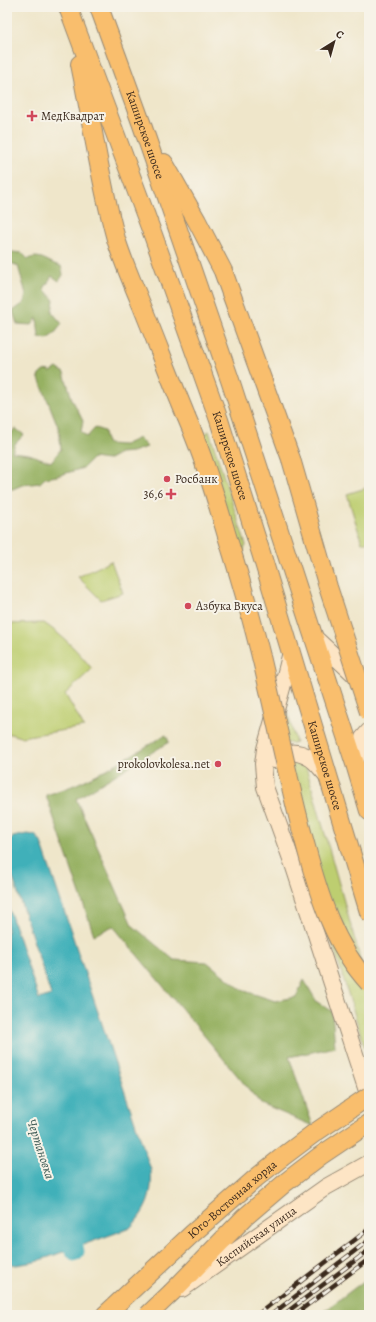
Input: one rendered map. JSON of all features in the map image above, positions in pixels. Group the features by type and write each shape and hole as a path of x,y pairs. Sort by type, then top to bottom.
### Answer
{"main road":[{"name":"Каширское шоссе","path":"99,7 142,124 230,380 369,810"},
{"name":"Каширское шоссе","path":"69,9 153,235 219,420 291,652 369,912"},
{"path":"69,9 105,199 116,240 207,468 252,618 268,682 296,814 322,905 350,960 369,983"},
{"path":"142,124 197,221 223,271 291,459 328,587 369,712"},
{"path":"313,636 369,689"},
{"path":"291,652 265,749 263,764 265,787 294,867 369,1097"},
{"path":"355,764 363,738 369,731"},
{"path":"271,802 268,774 272,762 279,755 286,752 293,752 311,758 328,776"},
{"name":"Юго-Восточная хорда","path":"105,1315 192,1234 256,1178 313,1134 369,1097"},
{"name":"Юго-Восточная хорда","path":"147,1315 191,1273 245,1217 286,1182 320,1156 369,1123"},
{"name":"Каспийская улица","path":"147,1315 326,1187 369,1163"}],"green space":[{"path":"12,252 22,253 28,259 37,257 61,266 63,275 59,281 52,276 44,289 54,300 52,312 62,324 54,334 47,339 39,337 37,318 32,325 17,324 13,311 24,303 26,294 18,266 11,263 7,269 7,254"},
{"path":"57,368 64,373 72,399 83,421 81,432 87,437 95,428 104,431 108,444 124,445 139,438 147,447 132,452 120,453 107,460 93,458 83,468 45,478 40,483 22,485 13,489 7,489 7,434 11,434 15,428 24,435 15,444 12,452 29,454 51,462 61,449 59,429 38,376 44,371 47,370 51,372"},
{"path":"209,431 246,545 243,552 234,554 203,435"},
{"path":"369,487 369,541 362,543 347,494"},
{"path":"111,561 123,593 101,600 78,577"},
{"path":"44,623 70,644 92,669 65,694 84,727 21,737 7,733 7,624"},
{"path":"288,714 296,743 280,743 279,739"},
{"path":"166,735 169,742 76,799 132,925 174,960 207,962 242,990 275,1001 296,997 304,980 317,1002 332,1011 335,1047 289,1057 313,1126 261,1104 113,926 94,935 46,795 93,777"},
{"path":"295,760 303,763 306,767 369,990 369,1061 281,777 284,765"},
{"path":"369,1277 369,1315 319,1315"}],"water":[{"path":"27,834 35,835 41,842 151,1170 151,1187 148,1202 145,1208 130,1228 35,1262 16,1265 7,1263 7,1071 65,1246 78,1242 7,1024 7,903 39,999 51,995 7,860 7,842 13,837"}],"waterway":[{"name":"Чертановка","path":"7,1046 75,1251"}],"railway":[{"path":"257,1315 369,1229"},
{"path":"271,1315 369,1240"},
{"path":"283,1315 369,1250"},
{"path":"294,1315 369,1259"}],"place":[{"name":"МедКвадрат","path":"32,116"},
{"name":"Росбанк","path":"167,479"},
{"name":"36,6","path":"171,494"},
{"name":"Азбука Вкуса","path":"188,606"},
{"name":"prokolovkolesa.net","path":"218,764"}]}
